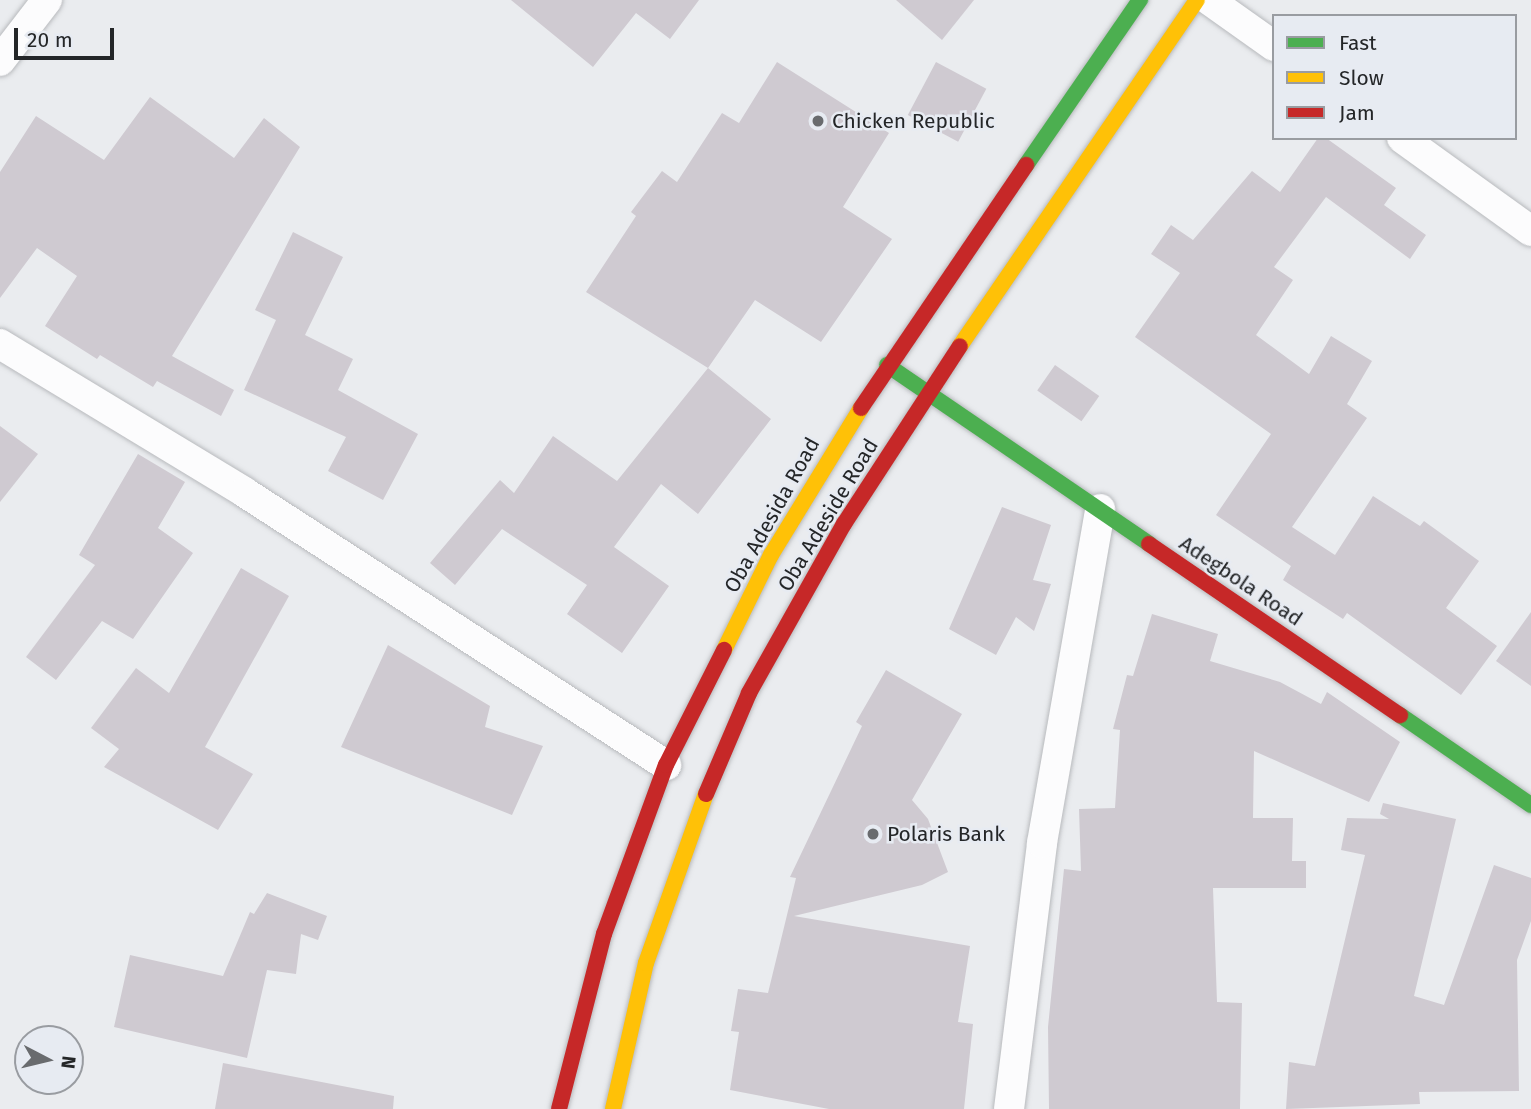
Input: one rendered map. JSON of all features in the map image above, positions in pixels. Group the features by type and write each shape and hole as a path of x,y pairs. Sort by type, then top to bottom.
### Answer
{"main road":[{"name":"Oba Adeside Road","path":"613,1109 646,963 698,813 749,693 844,524 927,393 1168,38 1197,0"},
{"name":"Oba Adesida Road","path":"559,1109 604,934 666,765 771,555 887,365 1133,2"},
{"name":"Adegbola Road","path":"887,365 1531,805"}],"street":[{"path":"0,61 47,0"},
{"path":"1209,0 1272,45"},
{"path":"1133,2 1168,38"},
{"path":"1405,140 1531,230"},
{"path":"0,344 244,492 666,765"},
{"path":"1009,1109 1042,843 1100,509"}],"building":[{"path":"511,0 699,0 670,39 636,13 593,67"},
{"path":"896,0 974,0 942,40"},
{"path":"777,62 889,133 843,207 892,239 821,342 755,300 708,368 586,292 636,216 631,212 662,171 677,182 722,113 739,123"},
{"path":"936,62 986,89 958,142 908,115"},
{"path":"150,97 234,158 264,118 300,147 172,356 234,390 221,416 157,381 153,387 100,355 97,359 45,326 77,276 37,248 0,298 0,172 36,116 104,160"},
{"path":"1317,140 1329,140 1396,188 1384,205 1426,235 1410,259 1326,197 1274,267 1293,280 1256,335 1309,374 1331,336 1372,361 1347,404 1367,418 1292,527 1335,555 1373,496 1420,526 1424,521 1479,561 1446,608 1497,646 1461,695 1347,613 1343,619 1283,580 1291,566 1216,515 1271,434 1135,337 1180,273 1151,254 1171,225 1193,240 1252,171 1280,192"},
{"path":"293,232 343,257 305,335 353,359 338,390 418,434 383,500 328,471 346,437 244,390 276,320 255,310"},
{"path":"1055,365 1099,396 1081,421 1037,390"},
{"path":"708,368 771,419 698,514 661,484 614,547 669,586 622,653 567,614 587,585 502,529 455,585 430,563 500,480 514,493 553,436 617,481"},
{"path":"0,426 38,454 0,502"},
{"path":"138,454 185,482 158,528 193,553 133,639 102,621 56,680 26,657 95,565 79,555"},
{"path":"1002,507 1051,525 1033,580 1051,584 1034,631 1016,617 996,655 949,629"},
{"path":"241,568 289,596 205,747 253,774 218,830 104,767 119,749 91,728 136,668 169,693"},
{"path":"1531,612 1531,686 1496,661"},
{"path":"1152,614 1218,634 1210,661 1280,682 1321,704 1327,692 1400,742 1369,802 1254,751 1253,818 1293,818 1292,861 1306,861 1306,888 1213,888 1217,1002 1242,1003 1240,1109 1049,1109 1048,1027 1064,869 1081,871 1079,809 1115,808 1120,730 1113,729 1127,675 1133,676"},
{"path":"388,645 490,706 485,727 543,746 512,815 341,747"},
{"path":"886,670 962,714 912,800 928,819 948,872 922,885 794,916 970,946 958,1022 973,1024 964,1109 829,1109 730,1090 739,1032 731,1031 738,989 768,993 796,878 790,877 862,726 856,722"},
{"path":"1383,803 1456,819 1414,996 1444,1005 1494,865 1531,878 1531,921 1517,960 1519,1091 1419,1092 1420,1104 1286,1109 1289,1062 1315,1066 1365,855 1341,850 1347,818 1389,819 1380,814"},
{"path":"267,893 327,916 318,940 301,934 296,974 267,970 247,1058 114,1027 130,955 223,976 250,912 254,914"},
{"path":"223,1063 394,1096 393,1109 215,1109"}],"traffic: fast":[{"path":"1026,165 1140,0"},
{"path":"887,365 1149,544"},
{"path":"1400,715 1531,805"}],"traffic: slow":[{"path":"960,346 1197,0"},
{"path":"724,650 771,555 861,408"},
{"path":"613,1109 646,963 706,794"}],"traffic: jam":[{"path":"861,408 1026,165"},
{"path":"706,794 749,693 844,524 960,346"},
{"path":"1149,544 1400,715"},
{"path":"559,1109 604,934 666,765 724,650"}],"place":[{"name":"Chicken Republic","path":"818,121"},
{"name":"Polaris Bank","path":"873,834"}]}
